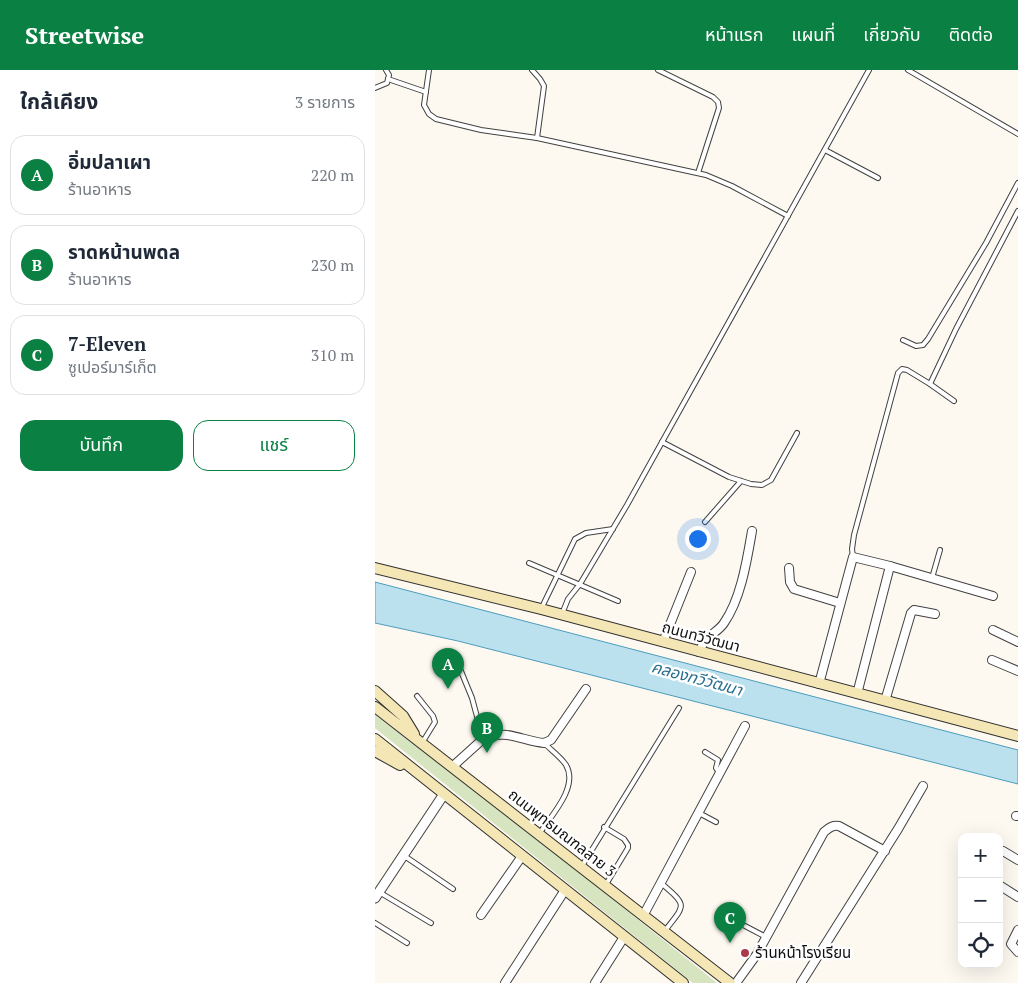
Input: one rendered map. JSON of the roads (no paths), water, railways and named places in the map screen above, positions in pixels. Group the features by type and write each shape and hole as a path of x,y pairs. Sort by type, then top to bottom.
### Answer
{"main road":[{"name":"ถนนทวีวัฒนา","path":"375,568 541,609 561,616 1018,736"},
{"path":"375,691 403,716 419,741"},
{"name":"ถนนพุทธมณฑลสาย 3","path":"375,707 730,983"},
{"path":"375,739 683,983"},
{"path":"375,751 429,782"}],"street":[{"path":"699,652 705,641 719,630 725,622 735,602 743,576 752,531"},
{"path":"819,684 853,556 993,596"},
{"path":"857,694 890,566"},
{"path":"789,568 790,582 794,589 840,603"},
{"path":"663,642 691,572"},
{"path":"885,701 911,613 914,610 935,614"},
{"path":"993,630 1018,642"},
{"path":"992,660 1018,671"},
{"path":"452,767 483,739 499,734 514,735 543,744 551,740 586,689"},
{"path":"643,916 745,726"},
{"path":"801,983 885,851 923,786"},
{"path":"377,895 444,794"},
{"path":"736,983 757,954 824,832 833,826 839,826 885,851"},
{"path":"1003,851 1018,860"},
{"path":"481,915 522,856"},
{"path":"1003,888 1018,897"},
{"path":"505,983 565,890"},
{"path":"1018,930 1011,944 1018,952"},
{"path":"595,983 625,937"}],"lane":[{"path":"375,88 387,83 389,75 386,70"},
{"path":"429,70 424,105 426,110 436,119 481,130 537,138 697,173 726,183 788,216"},
{"path":"532,70 541,79 544,86 537,138"},
{"path":"657,70 718,102 719,108 697,173"},
{"path":"561,616 568,599 580,584 613,529 869,70"},
{"path":"908,70 1018,134"},
{"path":"388,79 426,92"},
{"path":"825,150 878,178"},
{"path":"903,340 916,346 923,345 928,339 986,243 1018,183"},
{"path":"930,384 1018,211"},
{"path":"853,556 854,534 898,374 902,369 907,370 954,401"},
{"path":"662,442 729,477 762,485 771,480 797,433"},
{"path":"705,522 741,481"},
{"path":"541,609 575,539 579,535 586,533 613,529"},
{"path":"932,578 940,550"},
{"path":"529,564 618,601"},
{"path":"456,660 472,698 483,739"},
{"path":"417,696 433,716 435,722 419,741"},
{"path":"581,867 679,708"},
{"path":"539,834 570,784 570,777 565,763 543,744"},
{"path":"705,752 718,760 716,771 720,774"},
{"path":"699,813 716,822"},
{"path":"604,827 624,839 628,845 605,886"},
{"path":"403,856 453,890"},
{"path":"661,883 682,904 664,932"},
{"path":"377,895 431,923"},
{"path":"375,923 407,943"},
{"path":"745,926 766,937"}],"water":[{"name":"คลองทวีวัฒนา","path":"375,582 1018,750 1018,784 458,641 375,623"}],"place":[{"name":"อิ่มปลาเผา","path":"448,689"},
{"name":"ราดหน้านพดล","path":"487,753"},
{"name":"7-Eleven","path":"730,943"},
{"name":"ร้านหน้าโรงเรียน","path":"745,953"}]}
